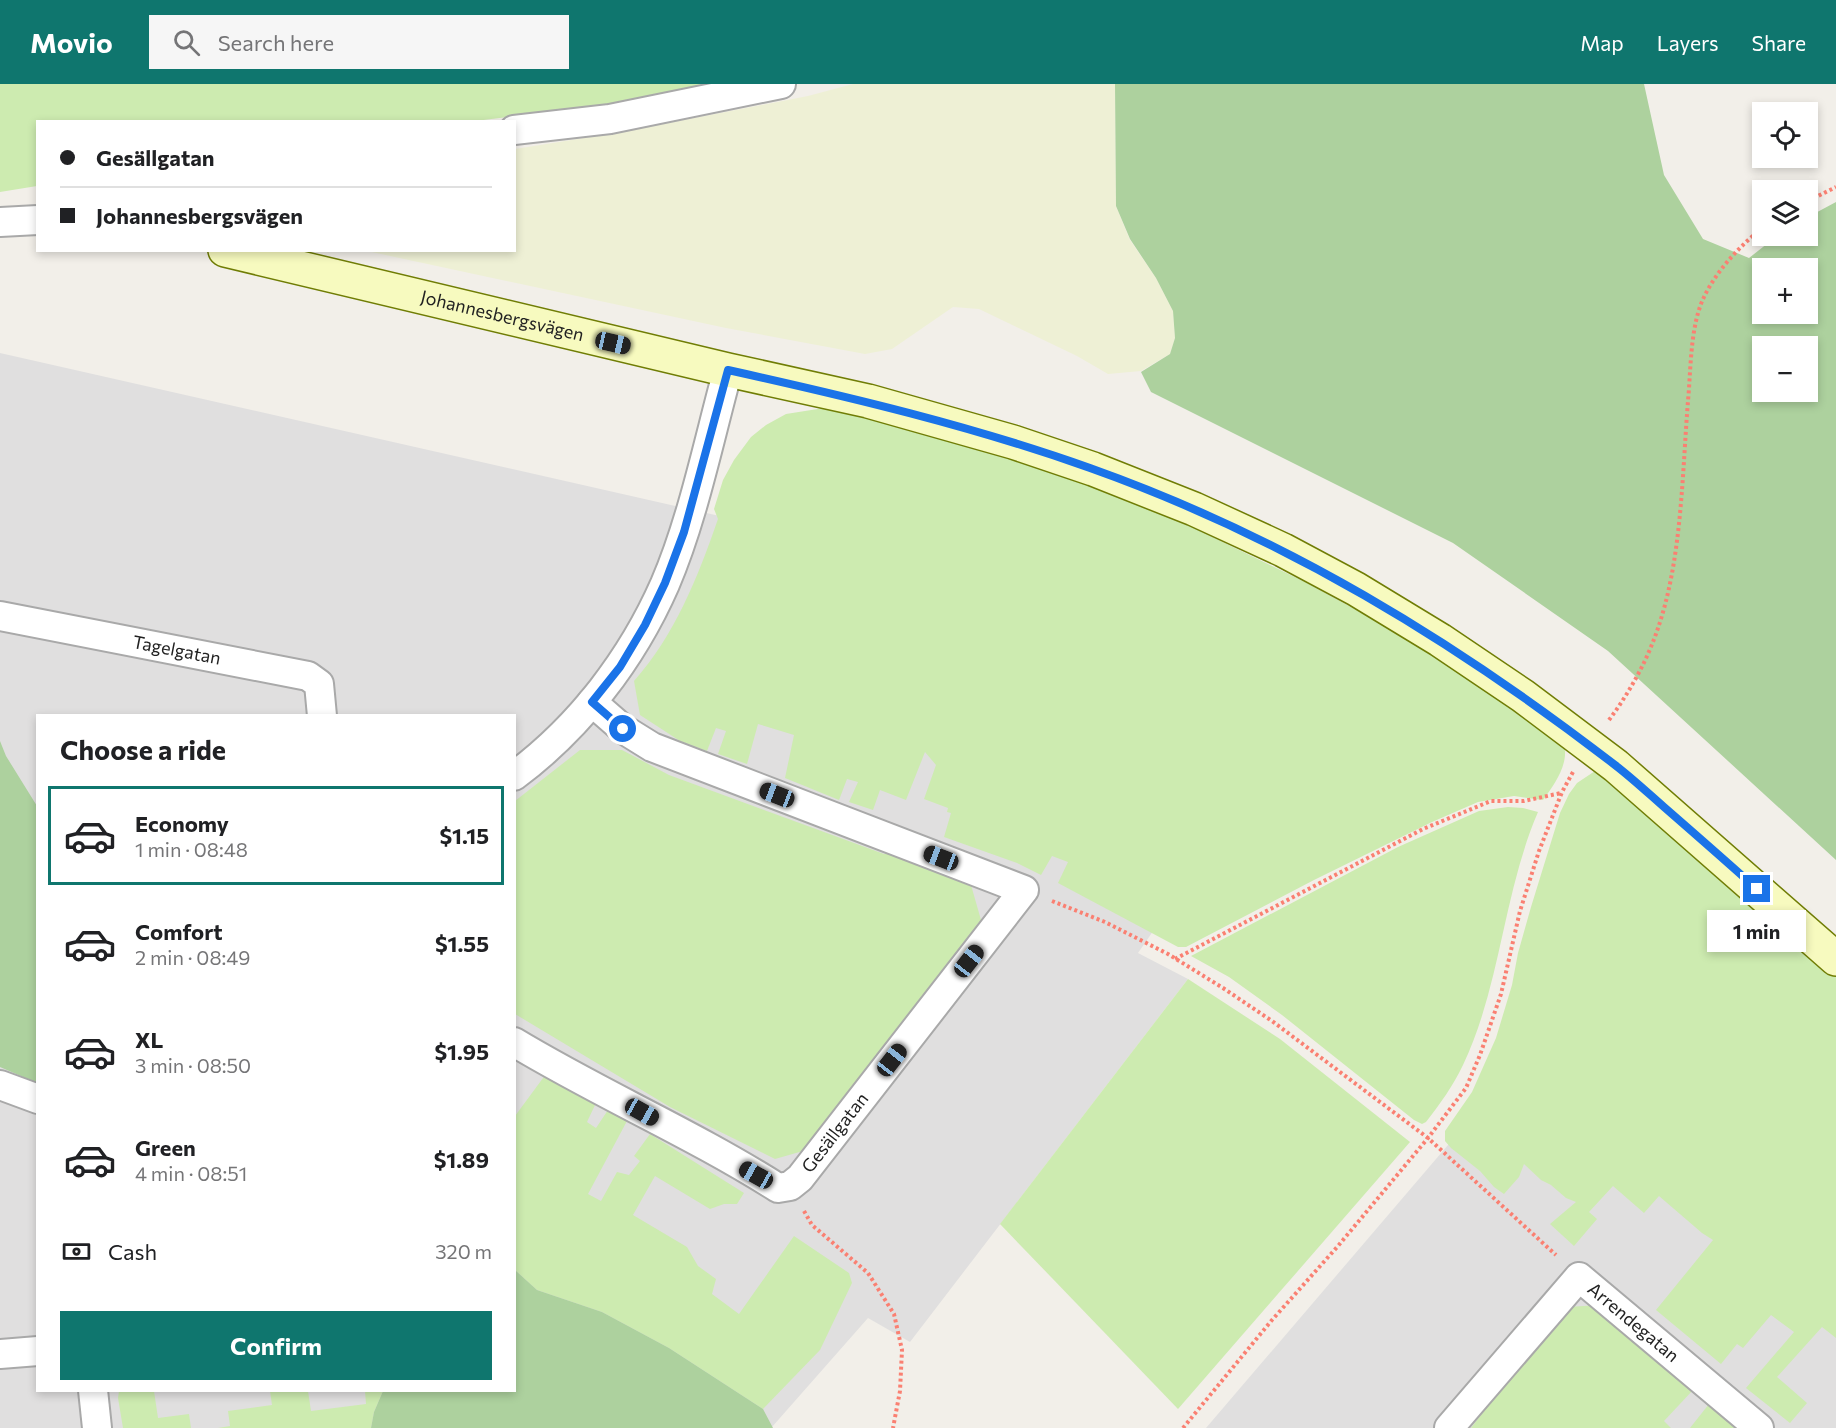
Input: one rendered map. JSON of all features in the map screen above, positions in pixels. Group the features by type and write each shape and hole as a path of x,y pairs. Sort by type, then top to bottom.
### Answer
{"street":[{"path":"516,130 610,118 782,84"},
{"path":"0,222 36,220"},
{"name":"Johannesbergsvägen","path":"233,252 728,370 868,401 1014,442 1093,469 1194,509 1283,550 1356,590 1440,640 1523,696 1616,766 1836,959"},
{"path":"516,774 562,734 592,702 620,667 640,633 665,583 684,532 728,370"},
{"name":"Tagelgatan","path":"0,616 308,676 319,684 322,714"},
{"path":"592,702 623,729 652,747 1024,890"},
{"name":"Gesällgatan","path":"516,1043 778,1188 790,1186 800,1178 1024,890"},
{"path":"0,1085 36,1098"},
{"name":"Arrendegatan","path":"1449,1428 1579,1276 1759,1428"},
{"path":"0,1354 36,1351"},
{"path":"93,1392 97,1428"}],"path":[{"path":"1818,196 1836,187"},
{"path":"1183,1428 1428,1138 1466,1088 1501,994 1520,911 1539,851 1562,792 1589,747 1627,696 1657,632 1668,594 1676,545 1692,352 1698,312 1715,278 1732,256 1752,237"},
{"path":"1175,959 1423,829 1491,801 1524,801 1562,792"},
{"path":"1024,890 1105,922 1175,959 1272,1021 1428,1138 1579,1276"},
{"path":"790,1186 812,1225 868,1273 894,1314 902,1350 900,1391 893,1428"}],"shaded area":[{"path":"0,353 896,556 1299,719 1138,953 1188,979 910,1342 868,1318 772,1427 579,1309 516,1315 516,714 36,714 36,1392 431,1392 414,1428 0,1428"},
{"path":"1619,945 1836,1136 1836,1428 1206,1428"}],"green space":[{"path":"0,84 711,84 605,105 483,120 36,120 36,186 0,192"},
{"path":"853,84 1115,84 1116,206 1130,240 1156,278 1173,311 1175,338 1170,354 1141,371 1108,374 1077,356 979,309 953,307 892,349 865,354 726,328 372,252 516,252 516,149 622,132 808,96"},
{"path":"1115,84 1644,84 1664,175 1703,239 1749,258 1764,246 1818,246 1818,212 1836,202 1836,860 1608,651 1453,543 1151,392 1141,372 1170,354 1175,338 1173,311 1156,278 1130,239 1116,206"},
{"path":"824,408 914,426 1083,481 1196,529 1305,582 1440,659 1563,742 1565,757 1560,773 1543,800 1514,796 1478,802 1314,880 1186,947 1178,947 1058,883 1068,862 1052,856 1041,875 1017,863 944,837 951,813 947,812 948,808 924,799 936,765 925,752 906,800 880,790 873,810 849,802 858,782 847,779 839,800 785,778 794,735 758,724 747,764 718,754 726,731 716,728 707,751 680,741 640,715 634,681 662,644 684,604 718,519 714,509 723,480 734,460 751,437 766,425 786,414"},
{"path":"0,741 6,756 36,804 36,1083 0,1067"},
{"path":"580,750 622,750 669,775 884,854 890,853 971,885 981,920 803,1151 775,1159 670,1107 516,1015 516,800"},
{"path":"1595,771 1836,976 1836,1338 1822,1327 1777,1377 1807,1403 1790,1423 1746,1388 1794,1332 1771,1315 1743,1348 1737,1344 1721,1364 1656,1310 1713,1240 1659,1196 1644,1213 1613,1186 1589,1212 1597,1219 1574,1246 1550,1224 1576,1202 1566,1198 1541,1180 1524,1164 1519,1177 1504,1194 1445,1141 1445,1131 1472,1092 1496,1038 1531,907 1560,813 1577,783"},
{"path":"1508,807 1538,812 1517,874 1486,1003 1476,1034 1463,1065 1446,1095 1426,1122 1422,1124 1282,1015 1229,977 1191,956 1398,847 1479,811"},
{"path":"1188,979 1280,1039 1410,1142 1178,1409 1000,1224"},
{"path":"546,1074 596,1103 587,1122 596,1128 608,1110 627,1121 588,1194 601,1201 617,1172 629,1175 640,1161 634,1156 650,1134 744,1193 737,1204 724,1204 710,1209 655,1176 633,1215 687,1247 698,1266 716,1279 712,1294 739,1314 794,1236 849,1273 852,1283 820,1350 763,1409 669,1348 602,1312 537,1290 516,1271 516,1115"},
{"path":"516,1271 537,1290 602,1312 669,1348 763,1409 773,1428 371,1428 374,1412 383,1392 516,1392"},
{"path":"1600,1305 1694,1389 1664,1421 1671,1428 1471,1428 1506,1381 1568,1307"},
{"path":"119,1392 154,1392 158,1418 189,1414 191,1428 123,1428"},
{"path":"270,1392 308,1392 311,1411 366,1404 365,1392 383,1392 374,1412 371,1428 218,1428 230,1426 228,1411 272,1405"},
{"path":"1709,1404 1737,1428 1690,1428"}],"route":[{"path":"623,729 592,702 620,667 645,625 665,583 684,532 728,370 868,401 1014,442 1093,469 1194,509 1283,550 1440,640 1523,696 1616,766 1757,889"}]}
